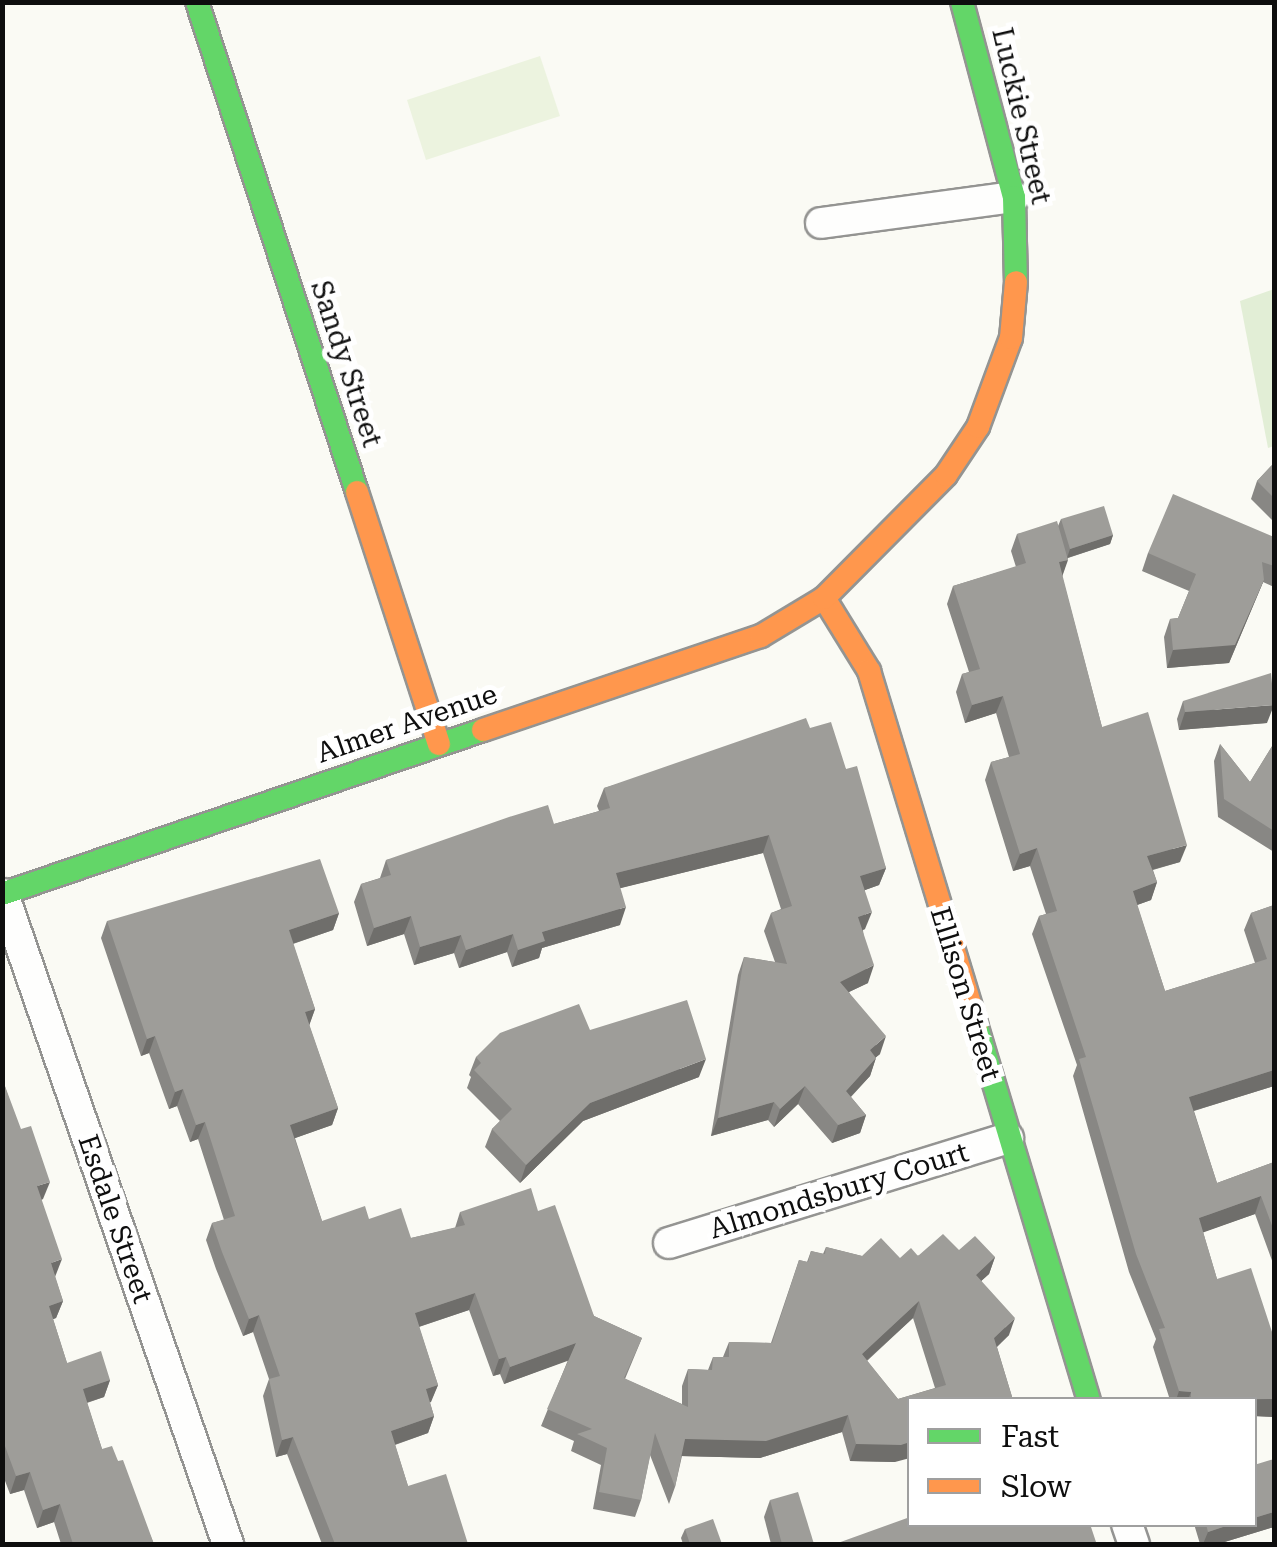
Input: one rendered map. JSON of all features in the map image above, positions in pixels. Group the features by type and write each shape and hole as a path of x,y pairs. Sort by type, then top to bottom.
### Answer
{"street":[{"name":"Sandy Street","path":"197,2 438,744"},
{"name":"Luckie Street","path":"824,598 946,475 978,427 1012,338 1018,262 1014,196 962,2"},
{"path":"822,224 1014,196"},
{"name":"Almer Avenue","path":"3,894 761,636 824,598"},
{"name":"Ellison Street","path":"824,598 869,671 1088,1397"},
{"name":"Esdale Street","path":"3,894 228,1544"},
{"name":"Almondsbury Court","path":"669,1243 1008,1138"}],"green space":[{"path":"540,56 560,116 426,160 407,100"},
{"path":"1274,289 1274,446 1268,448 1240,301"}],"building":[{"path":"1274,463 1274,498 1257,481"},
{"path":"1173,494 1274,537 1274,566 1262,562 1264,580 1235,645 1173,650 1170,619 1178,618 1196,574 1148,553"},
{"path":"1104,506 1113,535 1070,549 1061,519"},
{"path":"1057,521 1068,560 1059,562 1102,727 1148,712 1187,845 1147,856 1157,882 1133,891 1165,991 1267,959 1251,913 1274,905 1274,1070 1189,1097 1217,1183 1274,1162 1274,1231 1261,1196 1199,1218 1217,1279 1251,1268 1274,1338 1274,1399 1191,1397 1191,1392 1179,1391 1159,1329 1165,1328 1136,1254 1079,1059 1086,1057 1039,916 1057,911 1037,848 1020,854 991,762 1020,754 1003,696 972,705 962,674 980,669 953,586 1026,563 1017,534"},
{"path":"1271,673 1274,705 1185,712 1183,701"},
{"path":"806,718 810,728 831,722 846,769 857,766 886,868 860,876 872,912 858,917 874,965 840,982 886,1036 870,1050 876,1058 846,1091 866,1115 838,1125 805,1086 780,1109 774,1102 718,1118 744,957 787,964 771,913 792,906 769,835 616,873 626,907 542,932 545,941 518,950 513,934 466,950 461,935 420,947 411,916 374,928 361,884 391,875 386,860 548,805 554,824 610,808 604,788"},
{"path":"1274,743 1274,831 1224,799 1220,744 1250,782"},
{"path":"320,859 339,913 289,930 315,1009 305,1012 338,1108 290,1125 322,1221 365,1206 369,1219 401,1208 411,1238 465,1225 460,1212 531,1188 538,1211 555,1205 594,1316 642,1338 624,1378 688,1407 688,1369 712,1370 713,1357 729,1357 729,1342 772,1343 799,1260 808,1262 811,1251 825,1254 826,1247 862,1256 881,1238 900,1258 911,1248 918,1256 943,1234 959,1250 975,1236 995,1257 976,1275 1015,1318 994,1338 1012,1397 907,1397 907,1443 901,1445 856,1444 848,1415 766,1441 685,1439 675,1487 655,1433 641,1500 599,1492 607,1448 577,1434 592,1429 547,1409 576,1343 510,1367 506,1357 499,1359 475,1293 415,1313 438,1385 426,1389 434,1416 391,1431 408,1486 446,1474 468,1544 335,1544 293,1437 282,1440 269,1379 280,1376 259,1315 249,1319 212,1223 235,1216 205,1122 196,1125 183,1089 175,1092 155,1036 147,1039 107,921","holes":["919,1301 946,1385 898,1399 862,1354"]},
{"path":"687,1000 706,1059 590,1103 526,1165 492,1129 512,1109 474,1070 481,1063 476,1057 500,1033 579,1004 590,1030"},
{"path":"2,1078 21,1129 31,1126 50,1182 37,1186 62,1259 51,1263 63,1301 49,1306 67,1363 101,1351 110,1380 83,1389 102,1449 112,1446 118,1461 123,1460 154,1544 73,1544 60,1504 43,1510 30,1472 16,1476 2,1438"},
{"path":"1274,1459 1274,1512 1257,1517 1257,1464"},
{"path":"798,1492 814,1544 782,1544 770,1500"},
{"path":"907,1518 907,1527 1091,1527 1096,1542 1088,1544 835,1544"},
{"path":"713,1519 722,1544 690,1544 685,1529"}],"traffic: fast":[{"path":"197,2 357,492"},
{"path":"962,2 1014,197 1016,282"},
{"path":"2,894 483,730"},
{"path":"976,1024 1088,1397"}],"traffic: slow":[{"path":"483,730 761,636 824,598 946,475 978,427 1011,338 1016,282"},
{"path":"357,492 439,744"},
{"path":"824,598 869,671 976,1024"}]}
